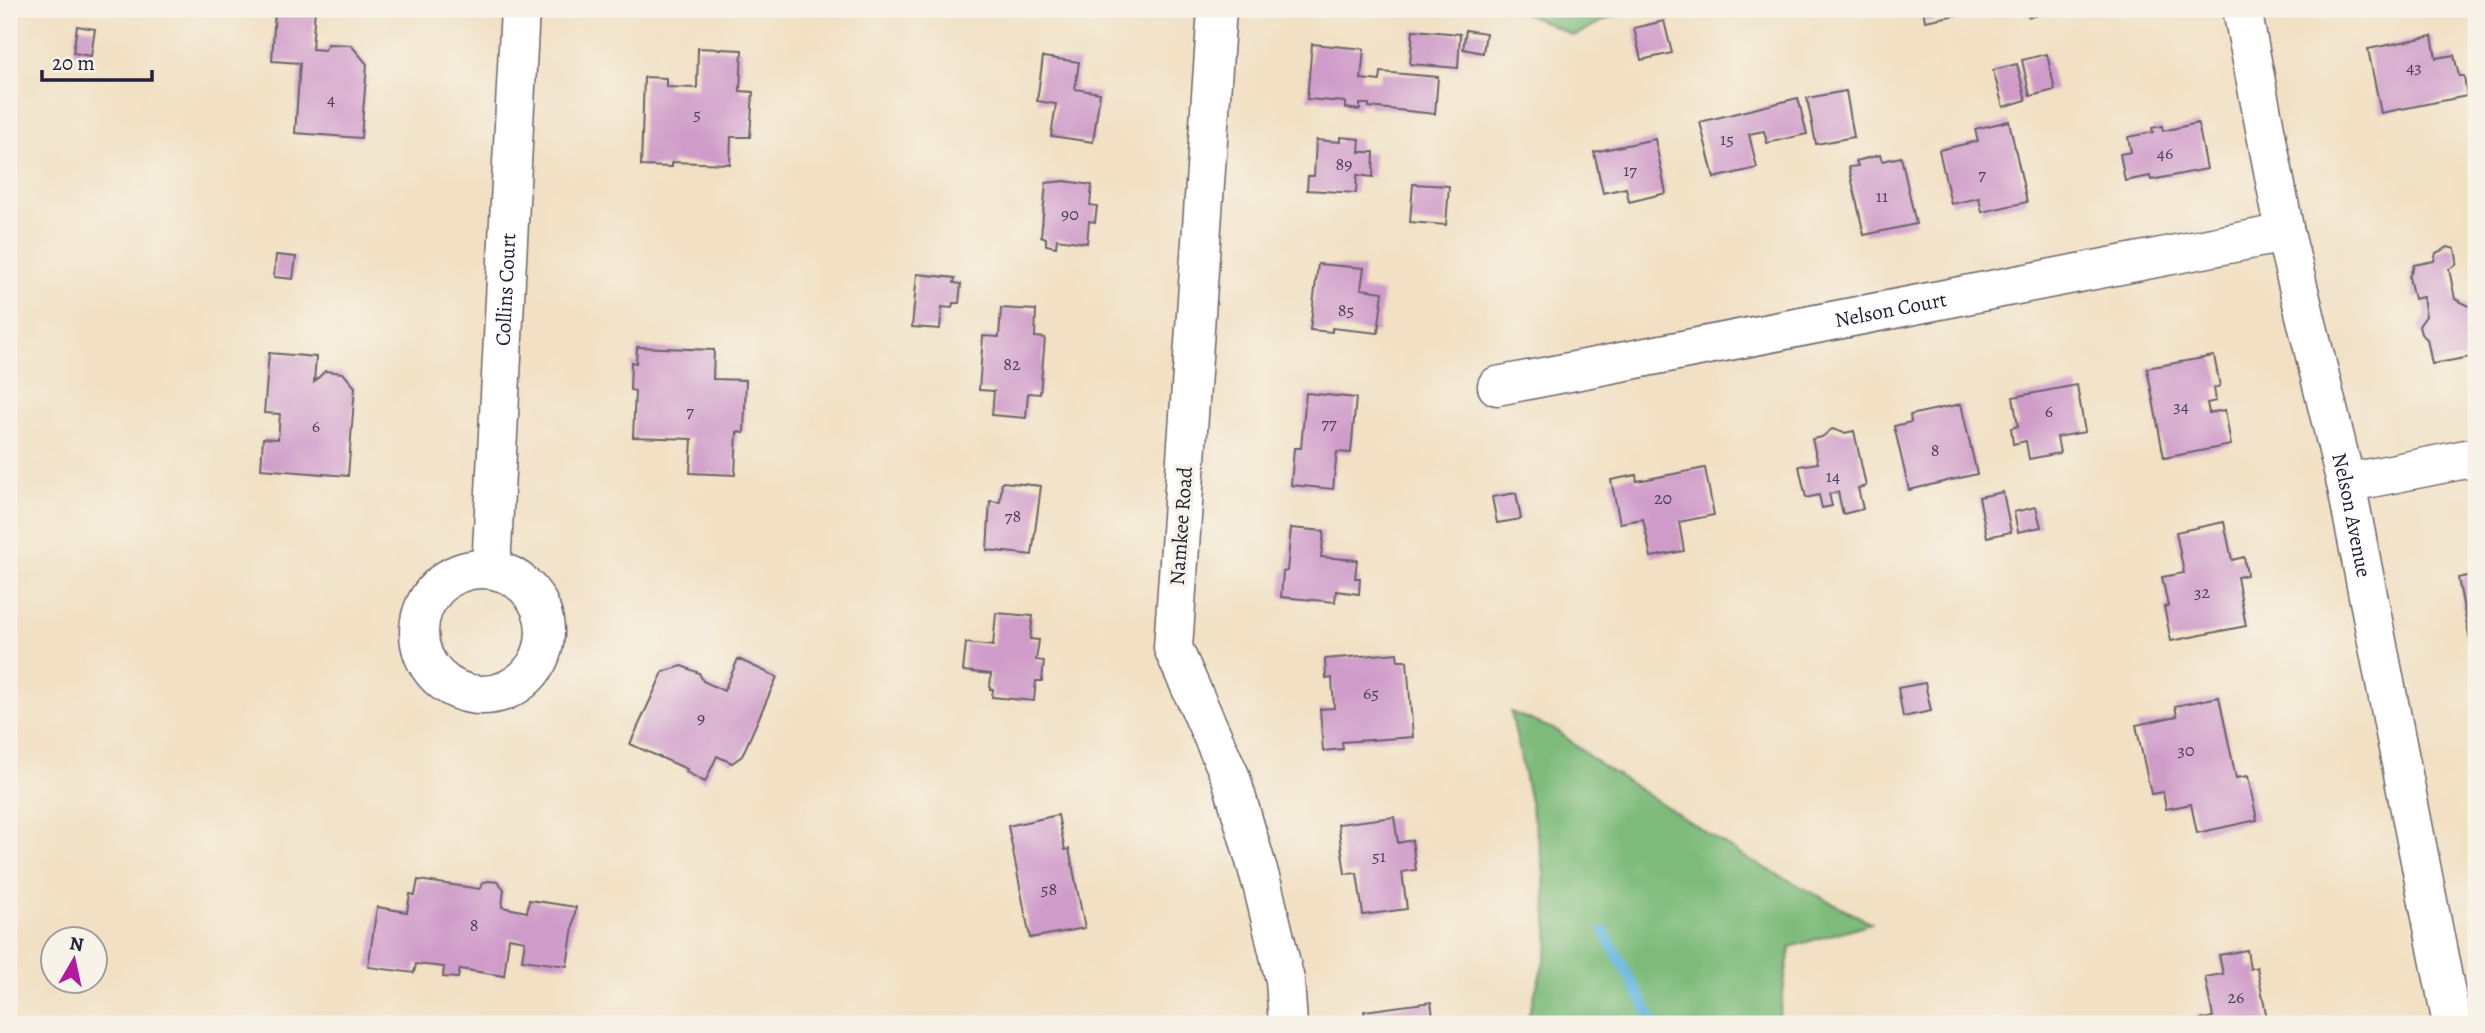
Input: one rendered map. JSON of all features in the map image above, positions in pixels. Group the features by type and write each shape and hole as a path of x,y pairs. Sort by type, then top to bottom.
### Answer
{"street":[{"name":"Collins Court","path":"491,569 520,9"},
{"name":"Namkee Road","path":"1217,9 1173,648 1231,778 1263,888 1285,980 1288,1024"},
{"name":"Nelson Avenue","path":"2242,9 2285,233 2346,483 2452,1024"},
{"name":"Nelson Court","path":"1497,386 2285,233"},
{"path":"2346,483 2476,457"}],"green space":[{"path":"1516,9 1626,9 1574,36"},
{"path":"1511,712 1558,731 1591,758 1744,857 1871,923 1790,947 1778,1024 1526,1024 1549,944 1543,863"}],"building":[{"path":"275,9 315,9 312,49 325,50 328,44 351,45 367,64 361,138 295,133 300,63 272,61"},
{"path":"1923,9 1961,9 1962,14 1925,21"},
{"path":"2027,9 2061,9 2061,10 2029,17"},
{"path":"1664,21 1672,53 1641,60 1634,28"},
{"path":"77,26 95,29 91,56 73,53"},
{"path":"1413,30 1460,34 1458,68 1410,64"},
{"path":"1466,30 1486,33 1483,53 1463,49"},
{"path":"2432,36 2436,58 2454,55 2459,76 2464,76 2467,96 2381,113 2368,49"},
{"path":"1312,44 1364,49 1361,79 1380,81 1381,72 1438,77 1435,114 1369,107 1369,104 1360,104 1360,110 1345,108 1345,102 1307,99"},
{"path":"698,48 742,50 740,91 753,92 750,137 731,137 730,164 672,162 672,167 641,166 644,77 666,78 666,87 697,88"},
{"path":"2047,54 2055,90 2030,96 2022,60"},
{"path":"1043,57 1079,62 1075,89 1100,93 1093,142 1051,136 1056,104 1037,101"},
{"path":"2017,64 2026,100 2003,107 1993,70"},
{"path":"1846,91 1854,137 1816,144 1807,98"},
{"path":"1798,98 1807,134 1767,143 1764,131 1749,134 1757,168 1714,178 1700,122"},
{"path":"2009,121 2027,202 1982,212 1979,198 1951,204 1939,150 1978,141 1975,129"},
{"path":"2198,123 2207,169 2151,180 2150,176 2125,181 2120,154 2131,152 2128,137 2153,132 2152,128 2162,126 2163,131"},
{"path":"1340,137 1360,139 1359,152 1374,152 1373,177 1357,175 1356,193 1307,190 1308,176 1314,176 1316,140 1340,142"},
{"path":"1655,139 1666,193 1629,202 1626,188 1603,193 1594,152"},
{"path":"1880,155 1882,161 1901,157 1916,224 1864,235 1849,167 1858,166 1856,161"},
{"path":"1065,181 1092,185 1090,205 1097,206 1095,222 1089,221 1087,243 1057,239 1056,247 1046,245 1046,238 1041,236 1046,183"},
{"path":"1413,184 1449,186 1446,225 1410,222"},
{"path":"2448,247 2455,249 2457,260 2456,265 2449,269 2455,299 2469,306 2476,305 2476,356 2432,364 2427,339 2421,334 2419,326 2426,316 2423,297 2414,299 2409,277 2414,265 2434,261 2436,253"},
{"path":"276,255 296,257 293,279 274,277"},
{"path":"1318,264 1364,268 1361,289 1383,292 1378,333 1332,328 1332,332 1310,330"},
{"path":"917,274 955,278 954,283 961,284 959,303 953,303 952,308 942,307 940,329 912,327"},
{"path":"1001,308 1036,310 1035,337 1045,338 1040,394 1028,393 1026,418 992,415 994,391 979,390 983,336 999,337"},
{"path":"637,347 714,350 713,379 746,380 744,433 737,432 735,475 690,473 692,439 633,437 635,391 630,390 631,362 636,363"},
{"path":"269,353 316,357 314,382 325,371 343,373 355,387 348,476 261,469 263,438 278,439 280,414 264,413"},
{"path":"2214,356 2220,386 2214,388 2216,401 2207,403 2209,413 2225,410 2231,445 2164,458 2147,368"},
{"path":"2077,385 2085,432 2057,437 2060,453 2029,459 2026,441 2013,444 2011,428 2018,426 2013,397"},
{"path":"1306,393 1356,398 1351,453 1337,452 1333,489 1291,485 1294,448 1301,448"},
{"path":"1961,404 1977,474 1909,490 1894,426 1911,422 1910,415"},
{"path":"1832,429 1844,433 1854,431 1866,486 1858,488 1863,509 1843,514 1838,492 1829,494 1832,506 1822,508 1819,495 1806,498 1799,466 1818,463 1812,439 1822,437"},
{"path":"1705,468 1714,515 1679,522 1684,551 1651,557 1643,519 1620,523 1611,480 1636,475 1637,481"},
{"path":"1002,482 1041,486 1032,555 987,550 990,501 1000,502"},
{"path":"2003,492 2011,532 1987,537 1979,497"},
{"path":"1516,493 1521,519 1497,523 1492,497"},
{"path":"2036,507 2041,527 2018,532 2014,512"},
{"path":"2224,522 2232,560 2244,557 2247,575 2237,577 2246,626 2171,641 2164,607 2168,606 2162,577 2184,573 2176,532"},
{"path":"1291,528 1324,531 1321,557 1357,560 1355,578 1360,578 1359,594 1336,591 1335,602 1281,597 1283,572 1287,571"},
{"path":"2476,574 2476,667 2475,667 2458,578"},
{"path":"996,613 1033,616 1030,639 1039,640 1036,660 1044,661 1042,681 1036,681 1034,701 992,697 991,674 963,671 966,643 993,646"},
{"path":"1397,653 1398,661 1407,661 1413,737 1342,742 1343,749 1323,751 1320,709 1334,708 1332,678 1326,679 1325,659"},
{"path":"738,659 777,677 742,756 732,763 717,756 705,782 686,772 687,769 630,744 663,672 682,666 699,673 703,681 724,691"},
{"path":"1925,683 1931,711 1903,717 1898,688"},
{"path":"2219,697 2236,778 2248,776 2257,820 2197,833 2191,804 2166,809 2163,792 2151,794 2136,725 2177,716 2175,706"},
{"path":"1058,815 1065,850 1069,849 1085,928 1030,938 1008,826"},
{"path":"1394,817 1398,843 1412,840 1416,870 1402,872 1407,909 1363,915 1357,873 1345,874 1338,824"},
{"path":"418,880 480,889 482,883 498,882 504,889 502,907 527,912 529,900 576,907 567,966 522,960 525,941 509,938 504,976 460,969 458,978 443,977 444,967 416,964 414,973 368,967 377,907 407,912 410,894 415,895"},
{"path":"2247,950 2250,969 2257,967 2268,1024 2195,1024 2194,1021 2213,1017 2205,977 2223,974 2219,955"},
{"path":"1431,1002 1434,1024 1366,1024 1364,1011"}],"waterway":[{"path":"1604,931 1655,1024"}]}
